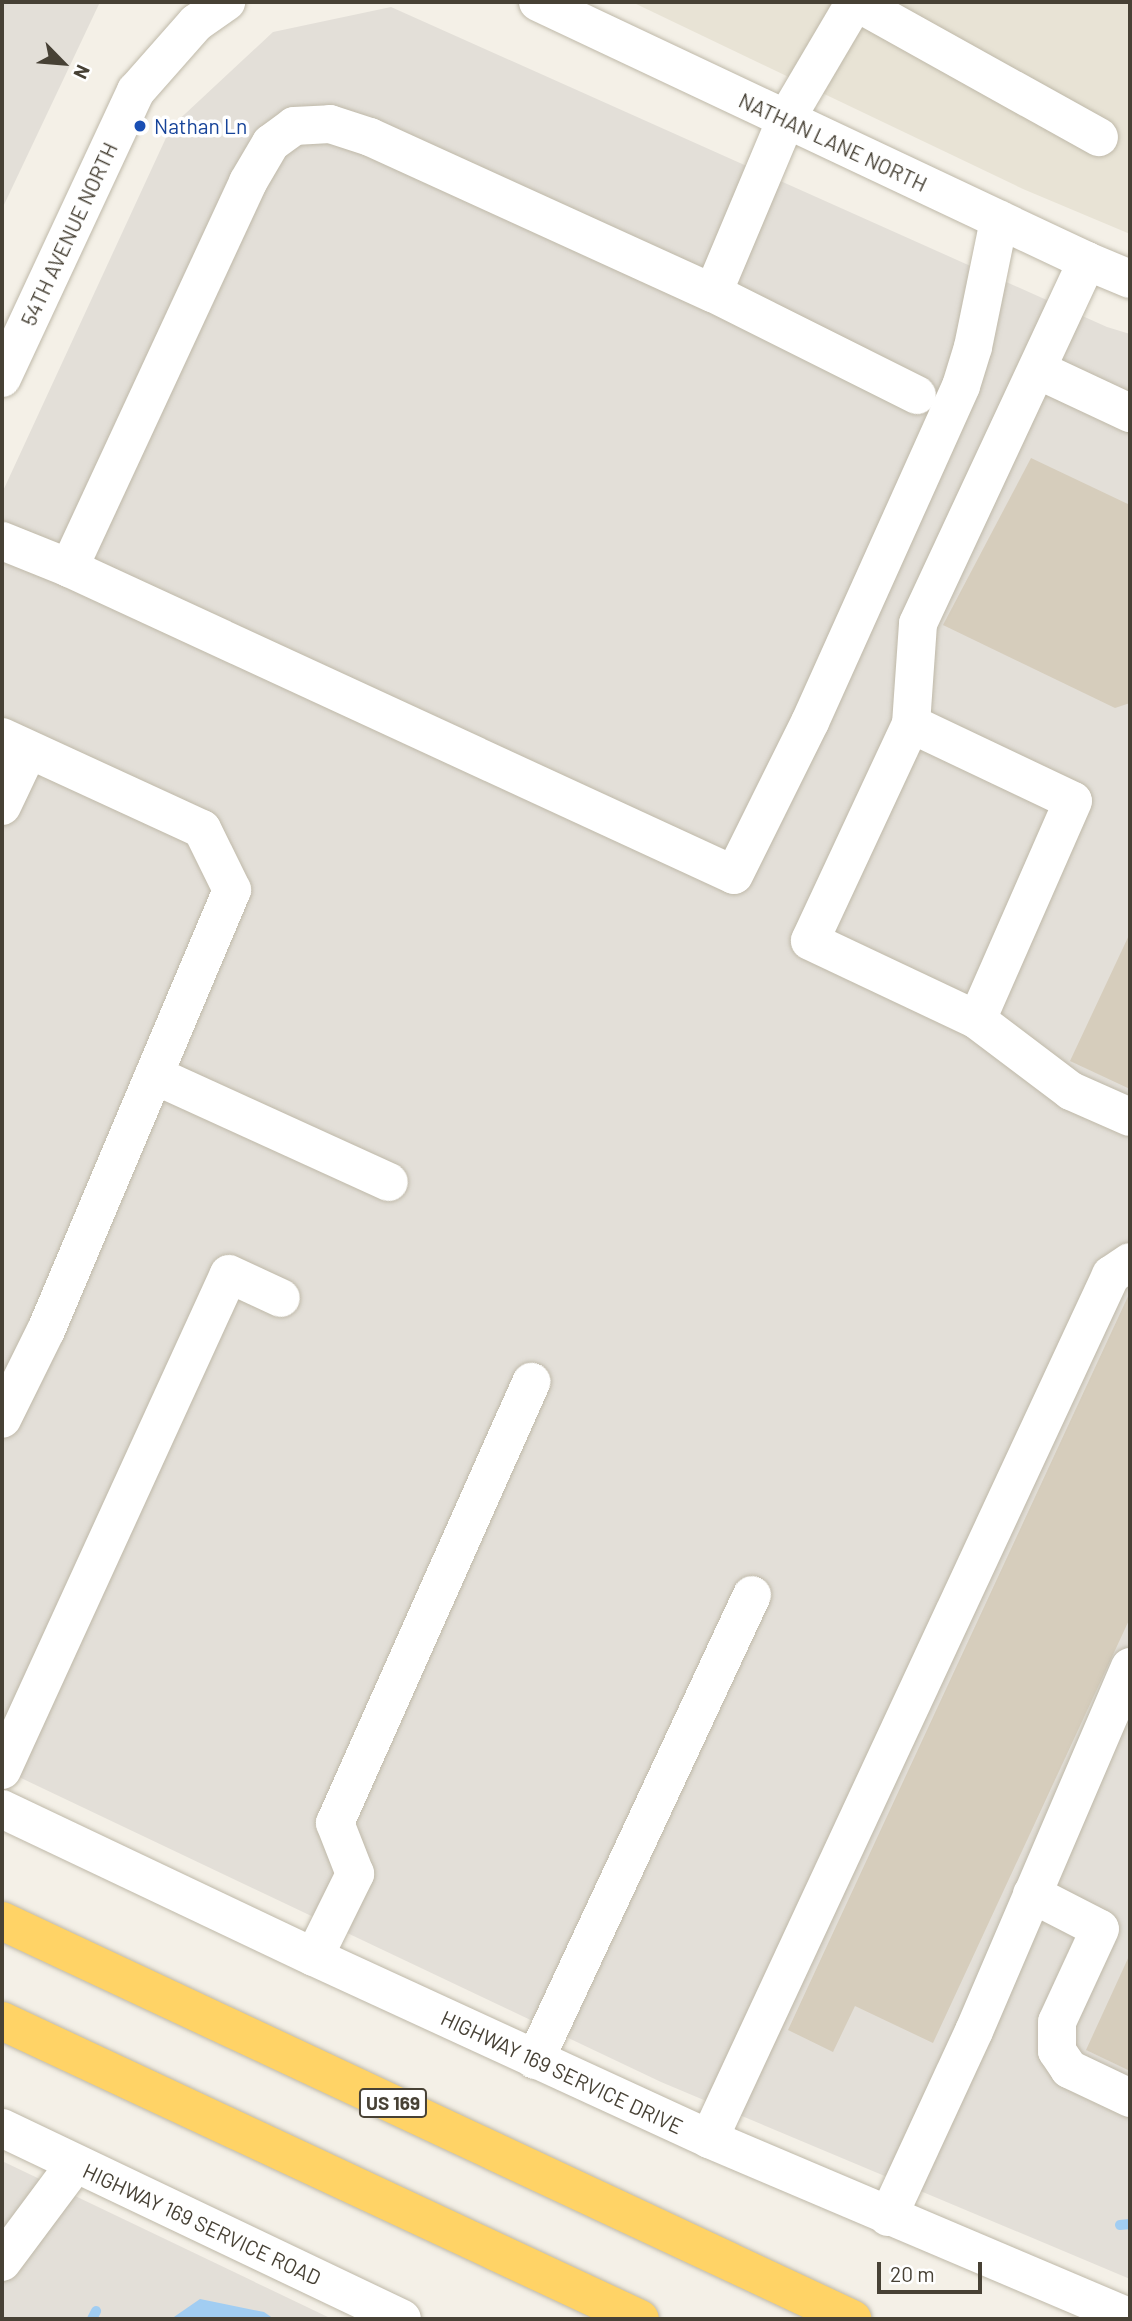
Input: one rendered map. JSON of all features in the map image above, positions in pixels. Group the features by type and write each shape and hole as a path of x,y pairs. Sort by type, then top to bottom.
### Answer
{"highway":[{"name":"US 169","path":"2,1921 852,2319"},
{"path":"2,2021 629,2315"},
{"path":"783,2287 867,2319"}],"street":[{"name":"54TH AVENUE NORTH","path":"2,378 135,90 196,23 226,2"},
{"name":"NATHAN LANE NORTH","path":"538,2 1130,279"},
{"path":"713,293 786,119 856,2 1099,137"},
{"path":"69,568 248,182 271,143 294,126 330,124 370,137 713,293 917,395"},
{"path":"2,541 69,568 734,876 810,722 961,386 973,347 999,220"},
{"path":"1087,261 918,624 911,724 810,940 977,1020 1071,1091 1130,1117"},
{"path":"1038,370 1130,413"},
{"path":"911,724 1073,801 977,1020"},
{"path":"2,806 15,744 202,829 232,890 46,1330 2,1419"},
{"path":"154,1075 388,1182"},
{"path":"709,2139 1111,1275 1130,1262"},
{"path":"2,1770 229,1274 281,1298"},
{"path":"314,1957 355,1874 335,1823 531,1381"},
{"path":"535,2060 752,1595"},
{"path":"888,2217 974,2031 1130,1667"},
{"name":"HIGHWAY 169 SERVICE DRIVE","path":"2,1809 314,1957 709,2139 1130,2318"},
{"path":"1032,1894 1100,1929 1057,2022 1057,2051 1069,2069 1130,2098"},
{"name":"HIGHWAY 169 SERVICE ROAD","path":"2,2128 402,2319"},
{"path":"2,2262 75,2164"}],"shaded area":[{"path":"2,2 100,2 2,209"},
{"path":"632,2 1130,2 1130,234 1023,189"},
{"path":"391,7 1107,327 1130,334 1130,2279 661,2082 2,1769 2,493 171,127 273,32"},
{"path":"2,2161 332,2319 2,2319"}],"water":[{"path":"200,2299 264,2312 274,2319 171,2319"}],"building":[{"path":"1031,458 1130,505 1130,703 1115,708 943,625"},
{"path":"1130,933 1130,1089 1070,1061"},
{"path":"1130,1292 1130,1618 933,2043 855,2006 833,2052 788,2030"},
{"path":"1130,1954 1130,2071 1086,2050"}],"waterway":[{"path":"1120,2225 1130,2224"},
{"path":"92,2319 96,2311"}],"place":[{"name":"Nathan Ln","path":"140,126"}]}
